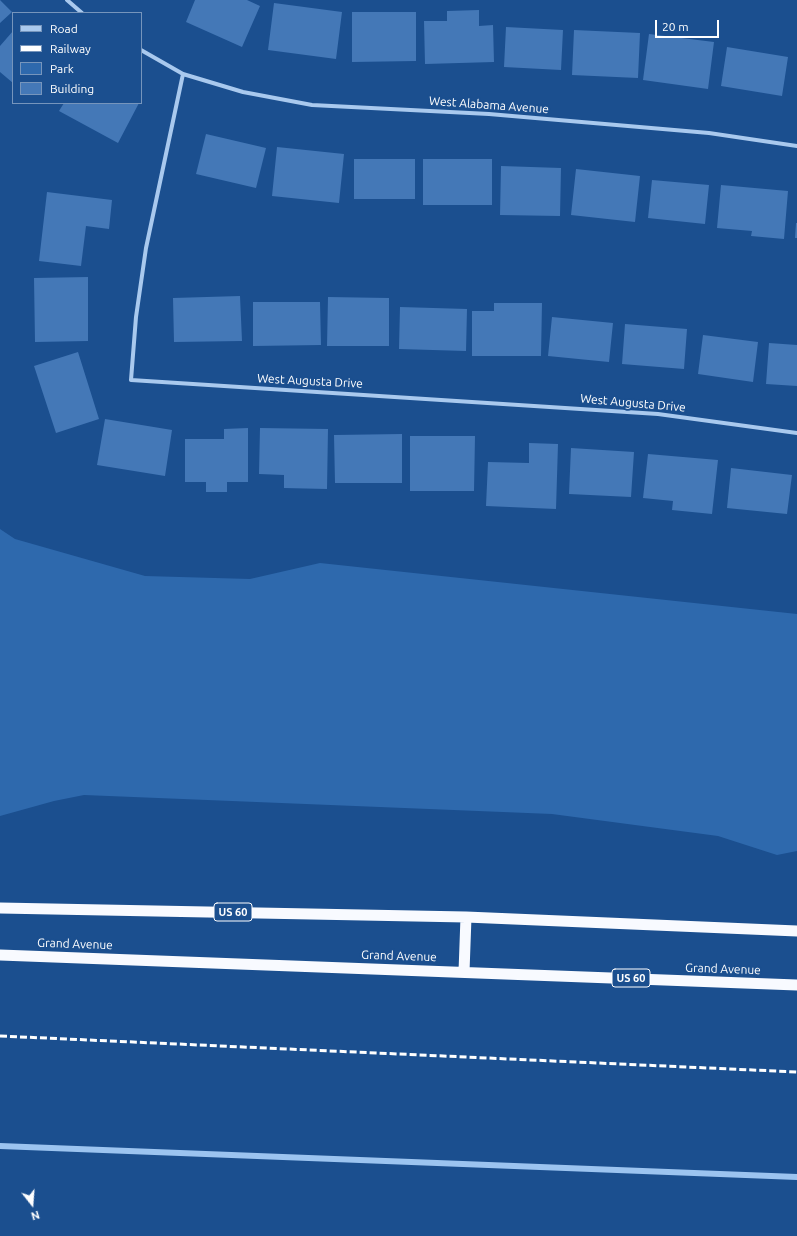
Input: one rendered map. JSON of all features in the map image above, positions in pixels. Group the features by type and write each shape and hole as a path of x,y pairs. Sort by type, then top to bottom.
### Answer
{"highway":[{"name":"US 60","path":"0,908 466,917 797,931"},
{"path":"464,972 466,917"},
{"name":"Grand Avenue","path":"0,955 797,985"}],"street":[{"path":"67,0 81,12"},
{"name":"West Alabama Avenue","path":"142,51 183,74 243,92 312,105 489,114 709,133 797,146"},
{"name":"West Augusta Drive","path":"183,74 146,248 136,316 131,380 658,414 797,433"}],"green space":[{"path":"0,529 15,539 145,576 250,579 320,563 797,614 797,851 777,855 718,836 552,814 84,795 54,801 0,816"}],"building":[{"path":"0,0 12,12 0,23"},
{"path":"195,0 247,0 260,6 242,47 186,22"},
{"path":"274,3 342,12 336,59 268,50"},
{"path":"479,10 479,26 493,25 494,62 425,64 424,21 447,21 447,11"},
{"path":"352,12 416,12 416,61 352,62"},
{"path":"506,27 563,30 561,70 504,67"},
{"path":"574,30 640,33 638,78 572,75"},
{"path":"12,32 12,82 0,72 0,46"},
{"path":"649,34 714,42 708,89 643,80"},
{"path":"727,47 788,57 782,96 721,86"},
{"path":"63,104 138,104 118,143 59,111"},
{"path":"206,134 266,148 256,188 196,174"},
{"path":"277,147 344,154 339,203 272,196"},
{"path":"354,159 415,159 415,199 354,199"},
{"path":"423,159 492,159 492,205 423,205"},
{"path":"501,166 561,168 560,216 500,215"},
{"path":"576,169 640,176 635,222 571,215"},
{"path":"652,180 709,185 705,224 648,218"},
{"path":"721,185 788,191 784,239 751,236 752,231 717,228"},
{"path":"47,192 112,200 109,229 86,226 81,266 39,261"},
{"path":"796,223 797,238 795,238"},
{"path":"88,277 88,341 35,342 34,278"},
{"path":"240,296 242,341 174,342 173,298"},
{"path":"328,297 389,298 389,346 327,346"},
{"path":"253,302 320,302 321,345 253,346"},
{"path":"494,303 542,303 541,356 472,356 472,311 494,311"},
{"path":"400,307 467,309 466,351 399,349"},
{"path":"552,317 613,323 609,362 548,356"},
{"path":"625,324 687,329 684,369 622,364"},
{"path":"703,335 758,342 753,382 698,374"},
{"path":"769,343 797,345 797,386 766,384"},
{"path":"78,352 99,419 56,433 34,366"},
{"path":"105,419 172,430 165,476 97,465"},
{"path":"248,428 248,482 227,482 227,492 206,492 206,482 185,482 185,439 224,439 224,429"},
{"path":"260,428 328,429 327,489 284,488 284,475 259,474"},
{"path":"402,434 402,483 335,483 334,435"},
{"path":"410,436 475,436 474,491 410,491"},
{"path":"529,443 558,444 556,509 486,506 488,462 529,463"},
{"path":"571,448 634,452 631,497 569,494"},
{"path":"648,454 718,460 712,514 672,510 673,501 643,498"},
{"path":"731,468 792,475 787,514 727,508"}],"waterway":[{"path":"0,1146 797,1177"}],"railway":[{"path":"0,1036 797,1072"}]}
